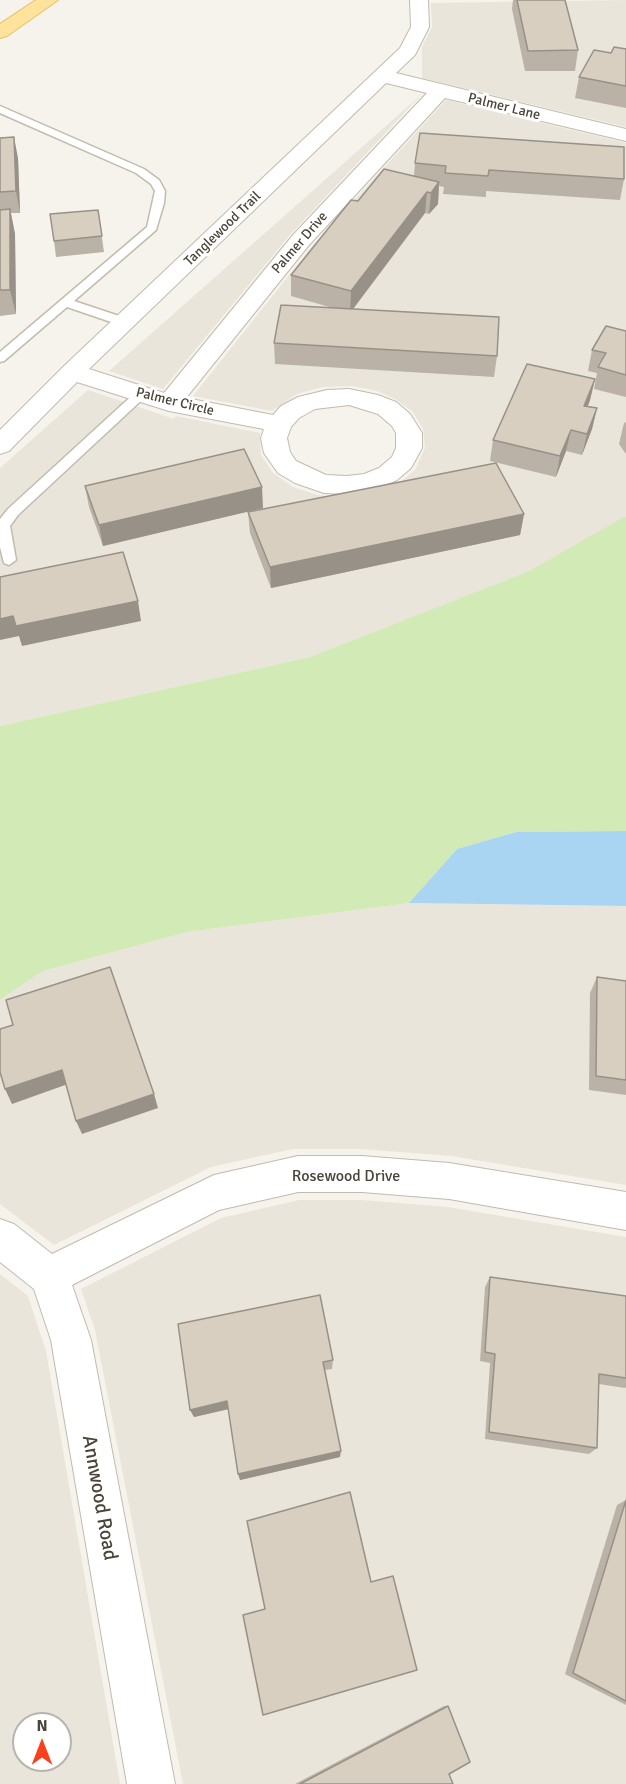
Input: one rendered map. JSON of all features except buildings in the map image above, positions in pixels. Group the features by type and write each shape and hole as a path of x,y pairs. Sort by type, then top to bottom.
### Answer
{"main road":[{"path":"0,32 49,0"}],"street":[{"name":"Tanglewood Trail","path":"0,445 72,372 408,51 420,27 419,0"},
{"name":"Palmer Lane","path":"383,76 626,135"},
{"name":"Palmer Drive","path":"169,403 301,240 440,91"},
{"name":"Palmer Circle","path":"72,372 169,403 279,424"},
{"path":"349,397 387,408 401,420 409,433 409,448 402,462 388,474 369,482 347,485 324,484 304,477 287,467 277,453 274,438 279,424 290,412 317,400 349,397"},
{"name":"Rosewood Drive","path":"50,1276 214,1193 298,1174 362,1174 449,1181 626,1211"},
{"path":"0,1238 50,1276"},
{"name":"Annwood Road","path":"50,1276 71,1340 151,1784"}],"lane":[{"path":"0,109 140,171 155,182 160,191 152,228 0,358"},
{"path":"65,302 124,322"},
{"path":"9,560 3,525 13,512 141,394"}],"shaded area":[{"path":"626,0 626,127 422,78 422,47 432,27 431,3"},
{"path":"422,94 289,236 163,389 109,371"},
{"path":"446,100 626,143 626,517 529,571 310,657 0,726 0,468 88,390 174,419 176,416 260,433 261,455 273,473 293,487 318,495 346,498 397,485 415,470 425,448 423,429 413,412 395,399 377,391 352,386 322,387 297,394 272,411 193,396 313,245"},
{"path":"409,903 626,906 626,1185 451,1156 361,1149 293,1149 211,1167 54,1245 0,1204 0,1000 43,971 187,932"},
{"path":"299,1200 361,1200 448,1207 626,1237 626,1784 183,1784 95,1330 81,1289 221,1218"},
{"path":"0,1274 28,1296 46,1351 120,1784 0,1784"}],"green space":[{"path":"626,517 626,831 516,832 457,849 409,903 187,932 43,971 0,1000 0,726 310,657 529,571"}],"water":[{"path":"626,831 626,906 409,903 457,849 516,832"}]}
